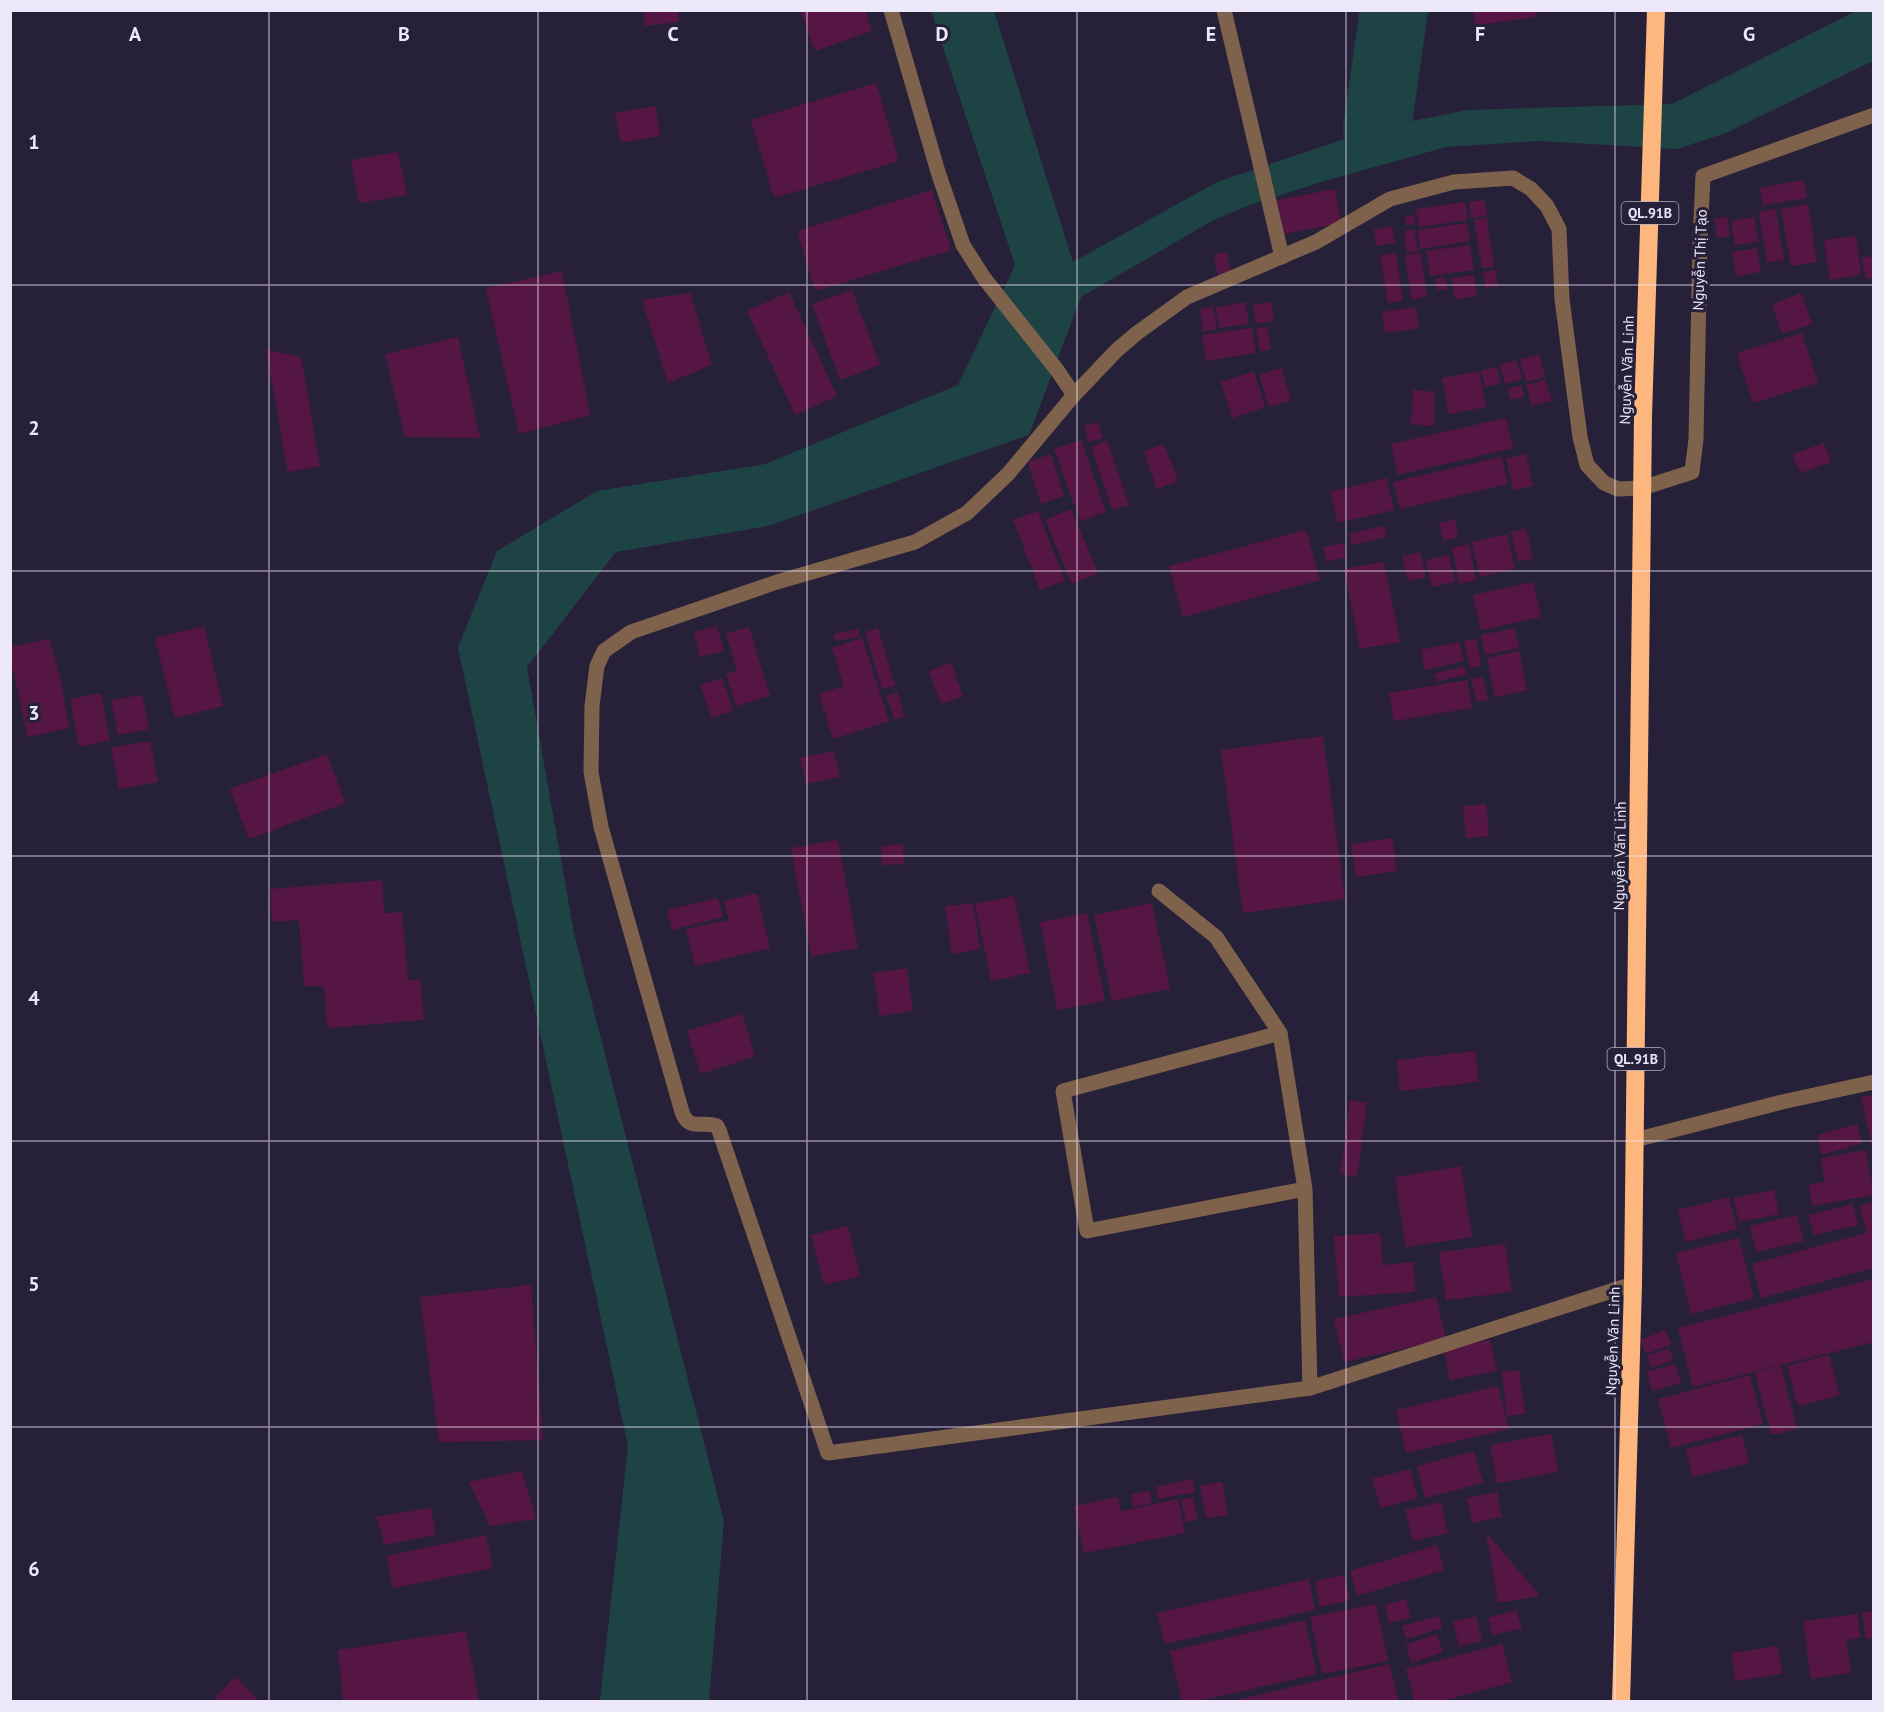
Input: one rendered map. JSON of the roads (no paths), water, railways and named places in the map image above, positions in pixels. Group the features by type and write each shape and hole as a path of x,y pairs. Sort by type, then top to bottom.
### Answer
{"highway":[{"name":"Nguyễn Văn Linh","path":"1621,1701 1633,1284 1643,416 1656,10"}],"street":[{"path":"891,10 938,172 963,245 984,278 1058,370 1074,395"},
{"path":"1224,10 1281,256"},
{"name":"Nguyễn Thị Tạo","path":"1642,489 1692,472 1696,439 1703,176 1874,115"},
{"path":"1633,1284 1310,1388 828,1453 717,1126 691,1124 684,1120 681,1112 601,827 591,761 592,706 597,666 604,651 631,632 777,582 915,542 967,513 1008,474 1074,395 1137,333 1186,297 1316,242 1390,199 1420,190 1454,182 1513,178 1531,189 1547,206 1559,229 1562,299 1580,437 1587,465 1604,483 1618,489 1642,489"},
{"path":"1159,891 1216,937 1280,1033 1305,1190 1310,1388"},
{"path":"1280,1033 1063,1091 1087,1231 1305,1190"},
{"path":"1635,1140 1782,1102 1874,1082"}],"waterway":[{"path":"1377,128 1394,10"}]}
